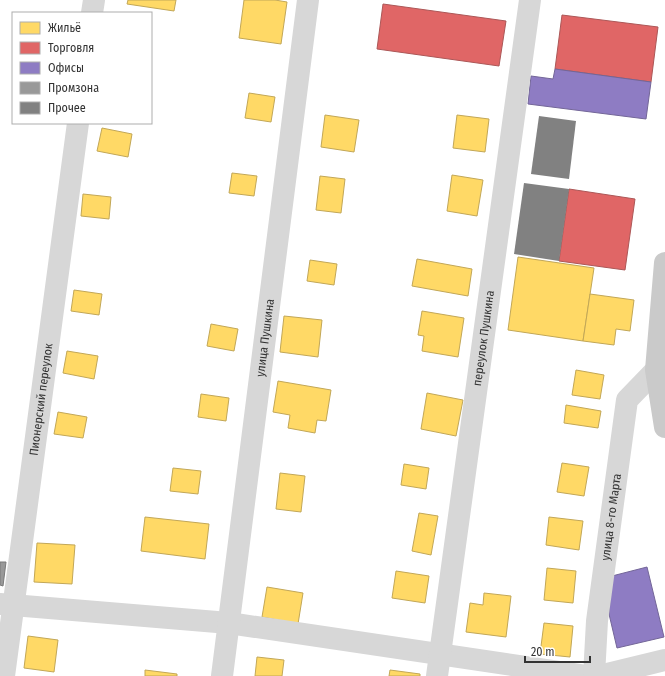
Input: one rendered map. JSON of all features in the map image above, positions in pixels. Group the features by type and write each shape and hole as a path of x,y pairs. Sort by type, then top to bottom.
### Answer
{"main road":[{"path":"665,263 656,370 665,427"}],"lane":[{"path":"92,12 94,0"},
{"name":"улица Пушкина","path":"222,676 308,0"},
{"name":"переулок Пушкина","path":"437,676 530,0"},
{"name":"Пионерский переулок","path":"4,676 7,604 78,124"},
{"name":"улица 8-го Марта","path":"594,676 597,621 627,400 656,370"},
{"path":"7,604 229,623 586,676"},
{"path":"599,676 665,660"}],"building: Жильё":[{"path":"128,0 176,0 174,11 127,4"},
{"path":"244,0 275,0 287,2 281,44 239,38"},
{"path":"249,93 275,97 271,122 245,118"},
{"path":"325,115 359,120 354,152 321,147"},
{"path":"457,115 489,119 485,152 453,148"},
{"path":"102,128 132,134 128,157 97,151"},
{"path":"232,173 257,176 254,196 229,193"},
{"path":"452,175 483,180 477,216 447,211"},
{"path":"320,176 345,179 341,213 316,210"},
{"path":"83,194 111,197 109,219 81,216"},
{"path":"518,257 594,268 583,341 508,330"},
{"path":"417,259 472,269 468,296 412,286"},
{"path":"310,260 337,264 334,285 307,281"},
{"path":"74,290 102,294 99,315 71,311"},
{"path":"590,294 634,300 630,331 616,329 614,345 583,341"},
{"path":"422,311 464,318 458,357 422,351 424,336 418,335"},
{"path":"284,316 322,320 318,357 280,352"},
{"path":"211,324 238,329 234,351 207,346"},
{"path":"67,351 98,356 94,379 63,373"},
{"path":"576,370 604,375 600,399 572,395"},
{"path":"278,381 331,390 326,421 317,420 315,433 288,428 290,415 273,412"},
{"path":"427,393 463,400 456,436 421,429"},
{"path":"201,394 229,398 226,421 198,417"},
{"path":"566,405 601,411 598,428 564,423"},
{"path":"58,412 87,417 83,438 54,434"},
{"path":"562,463 589,467 584,496 557,492"},
{"path":"404,464 429,468 426,489 401,485"},
{"path":"173,468 201,471 198,494 170,491"},
{"path":"280,473 305,476 301,512 276,509"},
{"path":"419,513 438,516 431,555 412,551"},
{"path":"145,517 209,524 205,559 141,551"},
{"path":"549,517 583,521 579,550 546,545"},
{"path":"37,543 75,545 72,584 34,582"},
{"path":"547,568 576,571 573,603 544,600"},
{"path":"396,571 429,576 425,603 392,598"},
{"path":"267,587 303,593 298,624 262,617"},
{"path":"484,593 511,596 506,637 466,632 470,603 483,605"},
{"path":"544,623 573,626 570,657 540,654"},
{"path":"28,636 58,640 54,672 24,668"},
{"path":"257,657 284,660 282,676 255,676"},
{"path":"145,670 177,674 177,676 145,676"},
{"path":"390,670 420,674 420,676 389,676"}],"building: Торговля":[{"path":"383,4 506,21 499,66 377,49"},
{"path":"562,15 658,27 651,82 555,69"},
{"path":"569,189 635,199 625,270 559,261"}],"building: Офисы":[{"path":"555,69 651,82 646,119 528,104 531,76 553,79"},
{"path":"647,567 664,637 617,648 609,614 612,576"}],"building: Промзона":[{"path":"0,562 6,562 3,586 0,585"}],"building: Прочее":[{"path":"539,116 576,121 569,179 531,174"},
{"path":"524,183 569,189 559,261 514,254"}]}
